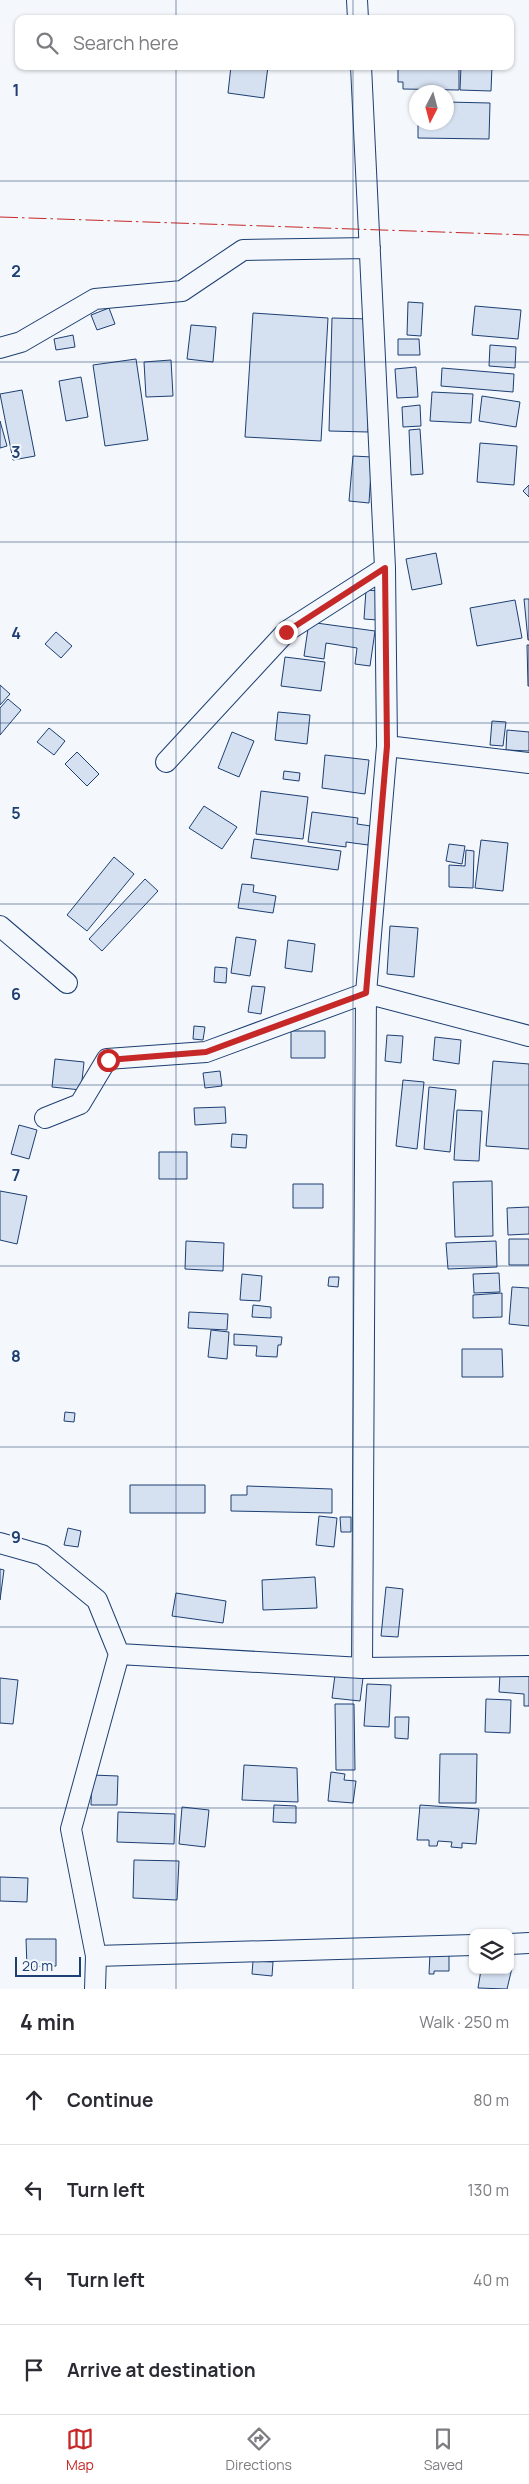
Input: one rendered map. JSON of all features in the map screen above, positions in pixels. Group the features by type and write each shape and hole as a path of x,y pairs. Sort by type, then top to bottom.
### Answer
{"street":[{"path":"357,0 358,15"},
{"path":"361,70 385,568 387,746 366,993 362,1668"},
{"path":"0,348 21,342 95,299 182,291 243,250 370,248"},
{"path":"166,762 286,632 385,568"},
{"path":"387,746 529,763"},
{"path":"0,926 67,983"},
{"path":"46,1118 80,1104 108,1060 206,1052 366,993 529,1036"},
{"path":"0,1544 42,1555 97,1600 119,1654 71,1829 96,1956 95,1989"},
{"path":"119,1654 362,1668 529,1666"},
{"path":"514,1944 529,1943"},
{"path":"96,1956 469,1945"}],"building":[{"path":"231,70 268,70 264,98 228,93"},
{"path":"398,70 459,70 459,90 454,90 454,85 409,85 409,89 403,89 403,82 398,82"},
{"path":"461,70 492,70 491,91 460,90"},
{"path":"454,102 490,103 489,139 418,138 418,130 454,130"},
{"path":"408,302 423,303 421,336 407,335"},
{"path":"475,306 521,310 518,339 472,335"},
{"path":"109,308 115,324 97,330 91,315"},
{"path":"253,313 328,318 321,441 245,437"},
{"path":"332,318 371,319 368,432 329,431"},
{"path":"191,325 216,327 213,362 187,359"},
{"path":"73,335 75,347 56,350 54,339"},
{"path":"398,339 419,339 420,355 398,355"},
{"path":"490,345 516,347 515,368 489,366"},
{"path":"136,359 148,440 105,446 93,365"},
{"path":"171,360 173,396 146,397 144,362"},
{"path":"416,367 418,397 397,398 395,369"},
{"path":"442,368 514,374 513,392 441,386"},
{"path":"81,377 88,417 66,421 59,381"},
{"path":"22,390 35,456 13,460 0,394"},
{"path":"432,392 473,394 471,423 430,421"},
{"path":"482,396 520,402 516,427 479,421"},
{"path":"420,405 421,426 403,427 402,407"},
{"path":"0,421 7,446 0,448"},
{"path":"420,429 423,474 411,475 409,430"},
{"path":"480,443 517,446 514,485 477,482"},
{"path":"353,456 372,457 369,503 349,501"},
{"path":"529,485 529,497 523,491"},
{"path":"436,553 442,584 412,590 406,559"},
{"path":"366,590 380,591 378,620 364,619"},
{"path":"524,599 529,599 529,640 528,640"},
{"path":"515,600 522,638 477,646 470,608"},
{"path":"309,622 375,631 370,666 355,664 357,648 326,643 324,659 304,656"},
{"path":"56,632 72,646 61,658 45,644"},
{"path":"527,645 529,645 529,686 528,686"},
{"path":"285,657 325,662 321,691 281,686"},
{"path":"0,685 10,694 0,705"},
{"path":"8,699 21,710 0,735 0,708"},
{"path":"278,712 310,715 307,744 275,740"},
{"path":"492,721 506,722 503,746 490,745"},
{"path":"49,728 65,741 54,755 37,742"},
{"path":"507,730 529,732 529,751 506,750"},
{"path":"232,732 254,741 239,777 218,768"},
{"path":"77,752 99,774 87,786 65,764"},
{"path":"325,755 369,760 365,794 322,788"},
{"path":"284,771 300,773 299,781 283,779"},
{"path":"261,791 308,797 303,839 256,834"},
{"path":"204,806 237,827 222,849 189,828"},
{"path":"312,812 358,818 357,824 371,826 368,845 346,842 346,847 308,842"},
{"path":"254,839 341,851 338,870 251,858"},
{"path":"481,840 508,843 503,891 475,888"},
{"path":"449,844 465,846 462,864 446,861"},
{"path":"466,850 474,851 473,888 449,887 449,865 465,866"},
{"path":"114,857 134,874 87,931 67,915"},
{"path":"145,879 158,891 102,951 89,939"},
{"path":"242,884 254,885 253,892 276,896 273,913 238,908"},
{"path":"390,926 418,928 414,977 387,974"},
{"path":"236,937 256,940 250,976 231,973"},
{"path":"288,940 315,944 312,972 285,968"},
{"path":"215,967 227,968 226,983 214,982"},
{"path":"252,986 265,987 261,1014 248,1012"},
{"path":"194,1026 205,1027 203,1040 193,1039"},
{"path":"291,1031 325,1031 325,1058 291,1058"},
{"path":"387,1035 403,1036 401,1063 385,1061"},
{"path":"435,1037 461,1040 459,1064 433,1060"},
{"path":"55,1059 84,1062 81,1090 52,1087"},
{"path":"493,1061 529,1064 529,1149 486,1146"},
{"path":"220,1071 222,1086 205,1088 203,1073"},
{"path":"403,1080 424,1082 417,1149 396,1146"},
{"path":"429,1087 456,1090 450,1152 424,1149"},
{"path":"225,1107 226,1123 195,1125 194,1108"},
{"path":"457,1110 482,1111 479,1161 454,1160"},
{"path":"19,1125 37,1130 29,1159 11,1154"},
{"path":"232,1134 247,1135 246,1148 231,1147"},
{"path":"159,1152 187,1152 187,1179 159,1179"},
{"path":"492,1181 493,1236 455,1237 453,1182"},
{"path":"293,1184 323,1184 323,1208 293,1208"},
{"path":"0,1191 27,1196 17,1244 0,1240"},
{"path":"529,1207 529,1234 508,1235 507,1208"},
{"path":"509,1239 529,1239 529,1265 509,1265"},
{"path":"186,1241 224,1243 223,1271 185,1269"},
{"path":"496,1241 497,1267 448,1269 446,1243"},
{"path":"499,1273 500,1292 474,1293 473,1274"},
{"path":"242,1274 262,1276 260,1301 240,1300"},
{"path":"329,1277 339,1277 338,1287 328,1286"},
{"path":"512,1287 529,1288 529,1326 509,1324"},
{"path":"502,1293 502,1317 473,1318 473,1295"},
{"path":"253,1305 271,1307 271,1318 252,1317"},
{"path":"189,1312 228,1314 227,1330 188,1328"},
{"path":"211,1330 229,1332 227,1359 208,1357"},
{"path":"234,1334 282,1337 281,1345 278,1345 277,1357 256,1356 257,1346 234,1345"},
{"path":"462,1349 502,1349 503,1377 462,1377"},
{"path":"65,1412 75,1413 74,1422 64,1421"},
{"path":"130,1485 205,1485 205,1513 130,1513"},
{"path":"247,1486 332,1489 332,1513 231,1511 231,1495 247,1495"},
{"path":"319,1516 337,1518 334,1547 316,1545"},
{"path":"340,1517 351,1517 351,1532 341,1532"},
{"path":"68,1528 81,1531 78,1547 64,1545"},
{"path":"0,1569 4,1570 0,1600"},
{"path":"315,1577 317,1608 263,1610 262,1580"},
{"path":"386,1587 403,1589 398,1637 381,1636"},
{"path":"176,1593 226,1601 223,1623 172,1616"},
{"path":"500,1674 529,1676 529,1706 524,1706 524,1694 499,1692"},
{"path":"335,1675 363,1678 360,1701 332,1698"},
{"path":"0,1678 18,1680 13,1724 0,1723"},
{"path":"367,1684 391,1685 389,1727 364,1726"},
{"path":"486,1699 511,1700 510,1733 485,1732"},
{"path":"335,1704 354,1704 355,1770 336,1770"},
{"path":"395,1717 409,1717 408,1739 395,1738"},
{"path":"440,1754 477,1754 476,1803 439,1803"},
{"path":"244,1765 297,1768 298,1802 242,1800"},
{"path":"331,1772 345,1774 344,1780 356,1781 353,1803 328,1801"},
{"path":"92,1775 118,1776 117,1805 91,1805"},
{"path":"274,1805 296,1806 296,1823 273,1822"},
{"path":"420,1805 479,1809 476,1844 462,1843 462,1848 451,1847 452,1842 438,1841 437,1846 429,1846 429,1840 417,1840"},
{"path":"182,1807 209,1810 205,1847 179,1844"},
{"path":"118,1812 175,1814 174,1844 117,1842"},
{"path":"134,1860 179,1861 177,1900 133,1898"},
{"path":"0,1877 28,1878 27,1902 0,1901"},
{"path":"26,1939 56,1939 56,1966 27,1967"},
{"path":"430,1953 449,1954 449,1971 434,1971 434,1974 429,1974"},
{"path":"253,1961 273,1962 272,1976 252,1974"},
{"path":"480,1974 511,1974 507,1989 478,1988"}],"power":[{"path":"0,217 529,235"}],"route":[{"path":"108,1060 206,1052 366,993 387,746 385,568 286,632"}]}
